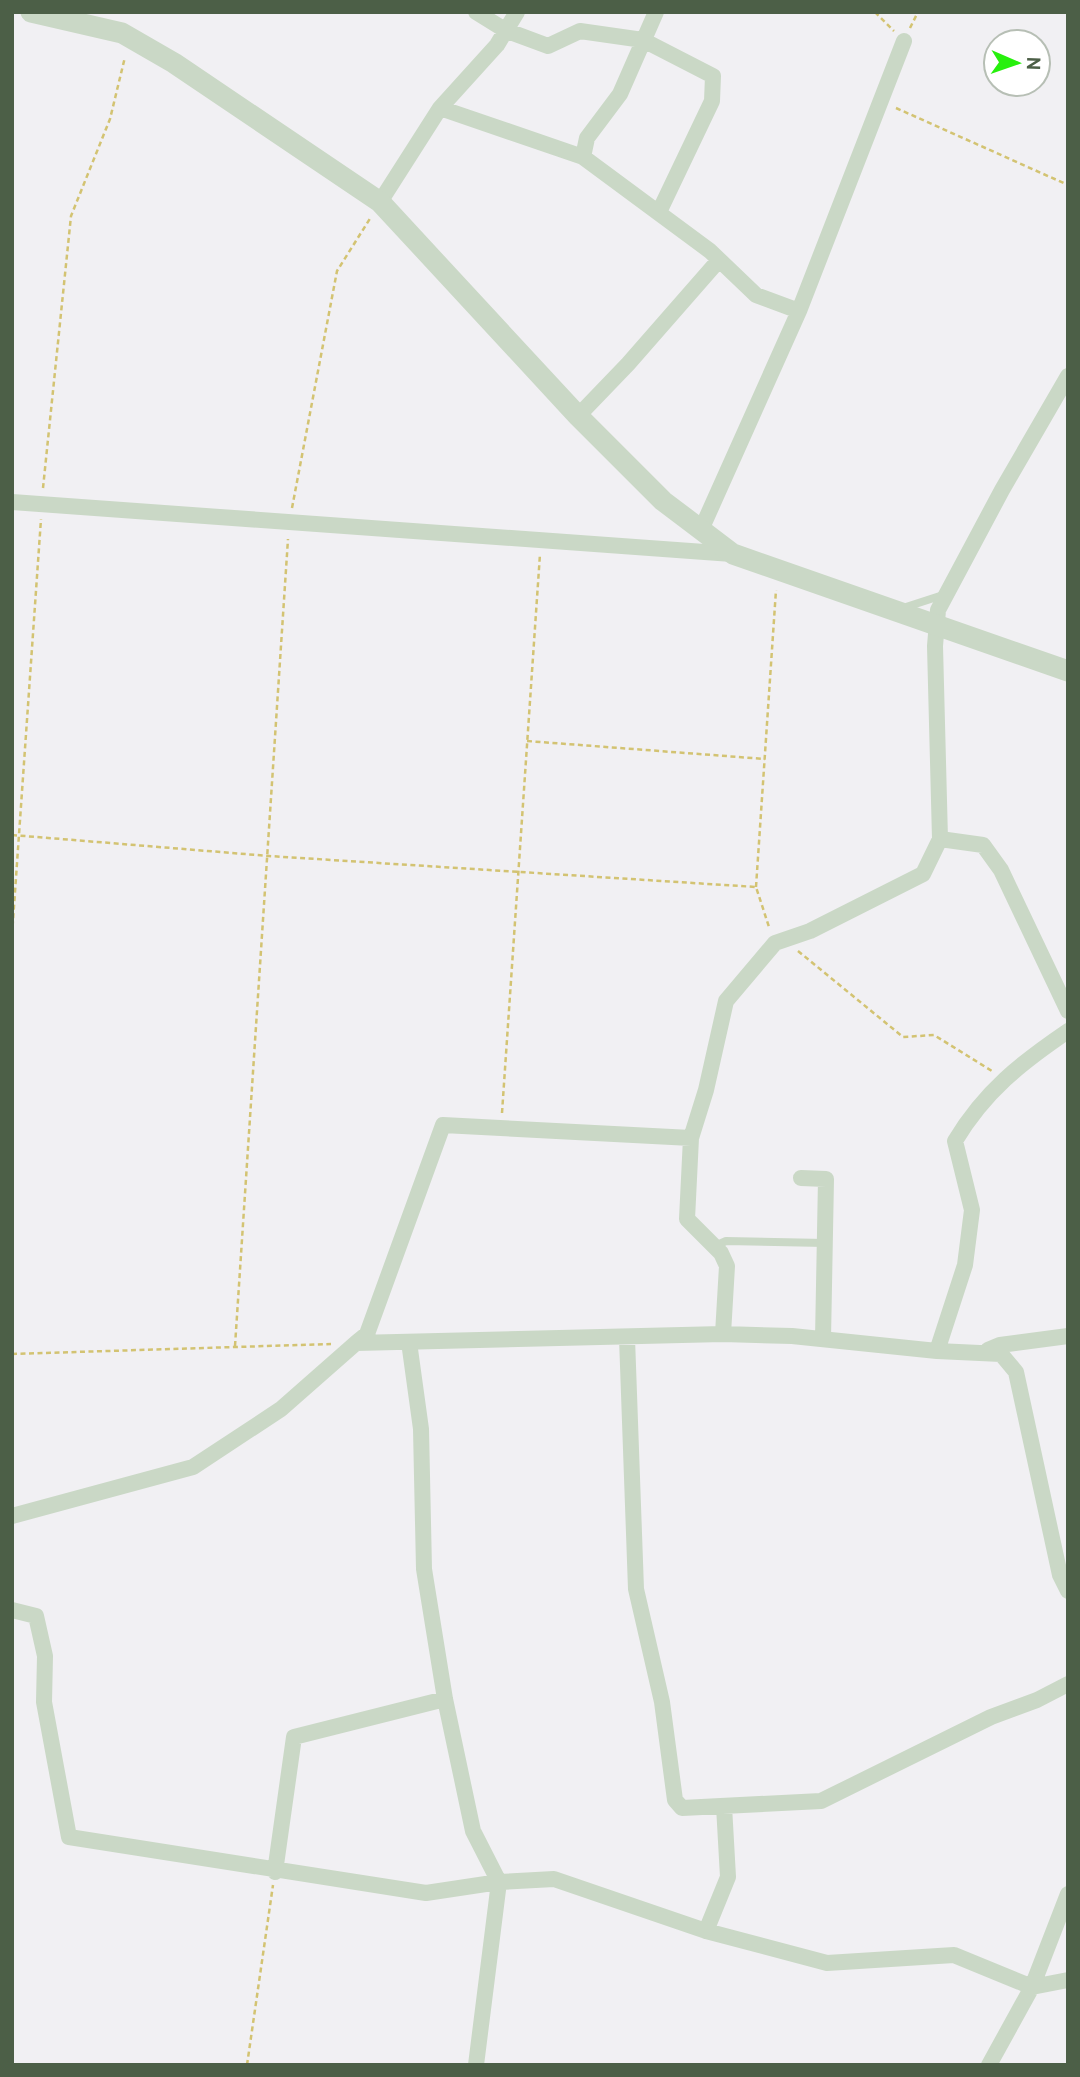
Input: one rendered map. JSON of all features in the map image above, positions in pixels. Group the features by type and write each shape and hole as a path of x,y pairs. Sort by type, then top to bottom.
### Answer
{"street":[{"path":"31,12 78,17 130,37 174,63 380,202 578,416 663,501 733,554"},
{"path":"476,12 505,30 548,46 580,31 643,40 713,76 712,101 659,212"},
{"path":"380,202 440,108 497,45 517,12"},
{"path":"583,157 587,138 620,93 656,12"},
{"path":"701,530 800,311 904,41"},
{"path":"440,108 583,157 659,212 719,260 756,295 800,311"},
{"path":"578,416 628,364 719,260"},
{"path":"723,1334 727,1266 715,1246 687,1219 691,1138 706,1090 726,1001 779,942 810,931 923,874 940,839 936,626 945,593 1068,376"},
{"path":"12,502 733,554 1068,671"},
{"path":"940,839 983,845 989,853 1001,870 1068,1011"},
{"path":"937,1351 960,1283 972,1210 955,1141 972,1114 1004,1079 1068,1031"},
{"path":"12,1516 193,1467 281,1409 367,1334 443,1125 691,1138"},
{"path":"801,1178 826,1179 823,1339"},
{"path":"356,1343 723,1334 823,1339 937,1351 1001,1354 1016,1372 1060,1575 1068,1591"},
{"path":"981,1353 1000,1345 1068,1336"},
{"path":"627,1338 636,1589 662,1702 675,1800 682,1808 821,1801 991,1717 1037,1700 1068,1684"},
{"path":"410,1342 421,1429 424,1569 445,1699 473,1831 499,1882 476,2065"},
{"path":"12,1610 36,1616 45,1657 44,1702 69,1837 275,1872 426,1893 499,1882 554,1879 706,1931 827,1963 954,1955 1032,1987 1068,1980"},
{"path":"275,1872 294,1737 445,1699"},
{"path":"706,1931 728,1877 724,1806"},
{"path":"989,2065 1032,1987 1068,1894"}],"lane":[{"path":"882,608 919,605 945,593"},
{"path":"715,1246 726,1241 825,1243"}],"path":[{"path":"875,12 904,41"},
{"path":"12,935 42,504 71,216 110,119 130,37"},
{"path":"880,101 1068,185"},
{"path":"235,1346 289,522 337,271 380,202"},
{"path":"501,1126 541,540"},
{"path":"778,570 756,887 779,942 903,1037 934,1035 1004,1079"},
{"path":"527,741 765,759"},
{"path":"12,835 269,856 756,887"},
{"path":"12,1354 356,1343"},
{"path":"247,2065 275,1872"}]}
